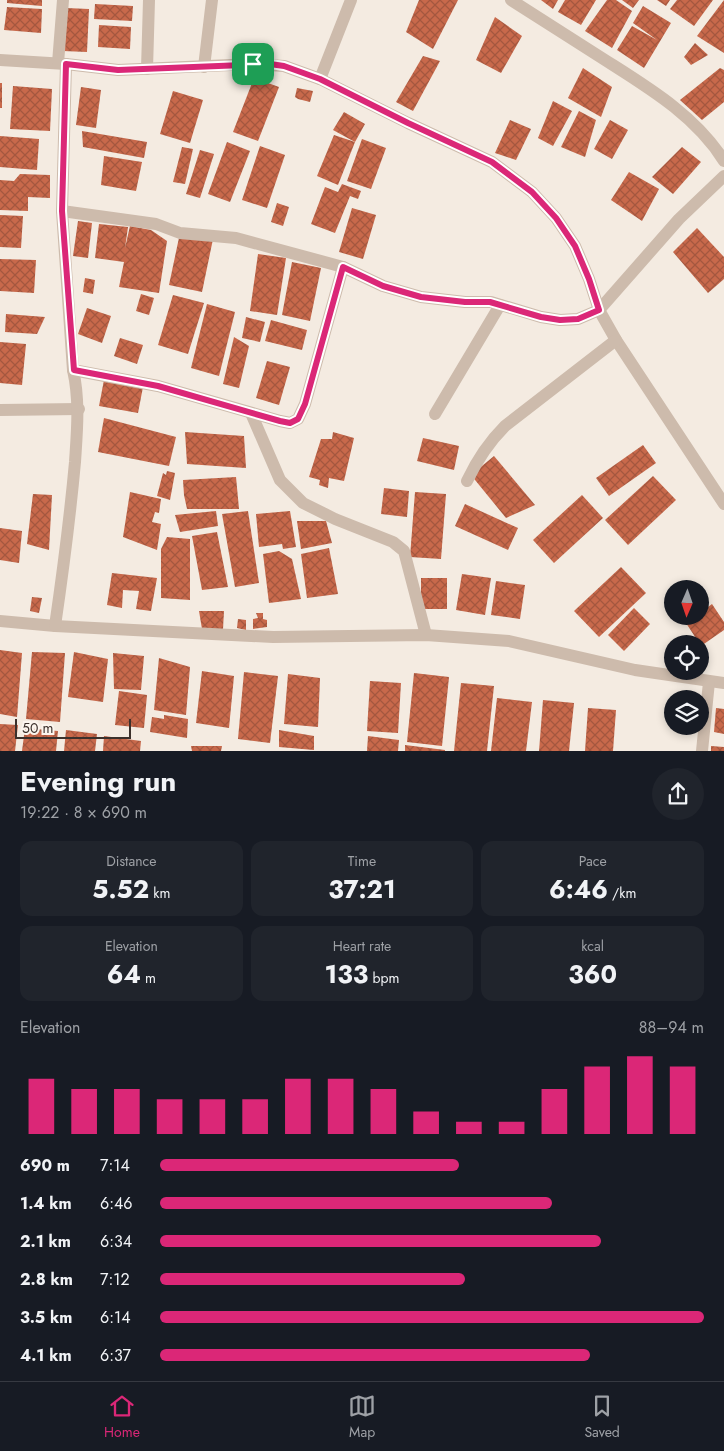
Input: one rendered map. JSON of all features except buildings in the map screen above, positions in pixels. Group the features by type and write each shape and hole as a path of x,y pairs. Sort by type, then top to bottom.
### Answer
{"street":[{"path":"55,626 70,522 78,409 78,388 74,370 62,211 63,0"},
{"path":"147,69 149,0"},
{"path":"204,67 212,0"},
{"path":"320,79 350,0"},
{"path":"511,0 662,97 696,126 715,147 724,161"},
{"path":"0,60 62,63 118,70 270,64 284,66 320,79 492,162 532,192 556,218 575,246 589,279 599,310 616,340 724,504"},
{"path":"62,211 156,224 180,233 236,238 343,267 383,286 421,297 465,302 490,302 541,317 560,320 578,319 599,310 678,219 724,176"},
{"path":"74,370 158,386 290,423 298,419 305,404 343,267"},
{"path":"435,414 500,305"},
{"path":"467,481 480,457 494,437 505,426 616,340"},
{"path":"0,410 78,409"},
{"path":"251,413 280,480 303,503 335,519 393,542 404,552 426,636"},
{"path":"0,621 55,626 273,637 426,636 509,641 635,670 724,683"},
{"path":"702,751 709,682"}],"route":[{"path":"66,64 118,70 253,64 284,66 320,79 492,162 532,192 556,218 575,246 589,279 599,310 578,319 560,320 541,317 490,302 465,302 421,297 383,286 343,267 305,404 298,419 290,423 158,386 74,370 62,211 66,64"}]}
